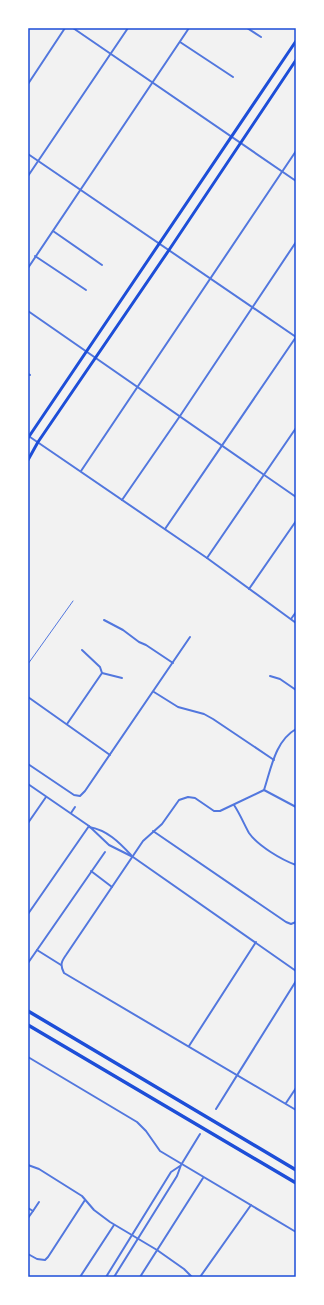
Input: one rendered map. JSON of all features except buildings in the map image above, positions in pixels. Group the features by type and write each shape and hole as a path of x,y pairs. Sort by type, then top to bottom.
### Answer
{"highway":[{"path":"28,1011 296,1170"},
{"path":"28,1025 296,1183"}],"main road":[{"path":"28,437 296,41"},
{"path":"28,460 38,442 296,60"}],"street":[{"path":"28,84 65,28"},
{"path":"73,28 296,180"},
{"path":"28,176 128,28"},
{"path":"28,268 152,82 190,28"},
{"path":"247,28 261,37"},
{"path":"180,42 232,77"},
{"path":"81,472 296,151"},
{"path":"28,154 296,337 165,529"},
{"path":"53,231 102,265"},
{"path":"122,500 296,242"},
{"path":"35,256 86,290"},
{"path":"28,311 296,497"},
{"path":"206,558 296,428"},
{"path":"28,437 38,442 165,529 296,623"},
{"path":"249,589 296,521"},
{"path":"291,619 296,612"},
{"path":"104,620 123,630 139,642 173,663"},
{"path":"28,764 74,795 80,796 86,791 190,637"},
{"path":"82,650 100,667 102,673"},
{"path":"102,673 122,678"},
{"path":"67,724 102,673"},
{"path":"270,676 280,679 296,690"},
{"path":"154,692 178,707 204,714 213,719 274,760"},
{"path":"28,697 110,755"},
{"path":"61,965 66,955 143,842 162,824 179,800 188,797 195,798 214,811 220,811 264,790 280,745 286,737 296,729"},
{"path":"28,784 71,813 109,845 133,857 296,971"},
{"path":"264,790 296,807"},
{"path":"28,823 46,797"},
{"path":"234,805 250,834 257,842 296,866"},
{"path":"71,813 75,807"},
{"path":"88,826 99,828 117,840 133,857"},
{"path":"28,914 88,826"},
{"path":"153,831 286,922 291,924 296,922"},
{"path":"28,963 105,852"},
{"path":"91,871 112,887"},
{"path":"189,1046 256,942"},
{"path":"37,950 61,965 64,973 296,1110"},
{"path":"216,1109 296,981"},
{"path":"28,1057 137,1122 146,1131 156,1148 181,1165 296,1232"},
{"path":"286,1103 296,1088"},
{"path":"114,1277 177,1176 181,1165 200,1134"},
{"path":"28,1165 39,1169 59,1181 85,1200 94,1210 114,1225 157,1250 184,1269 192,1277"},
{"path":"106,1277 171,1172 181,1165"},
{"path":"140,1277 203,1178"},
{"path":"28,1254 37,1259 45,1260 54,1250 85,1200"},
{"path":"28,1218 39,1202"},
{"path":"200,1277 251,1206"},
{"path":"28,1208 33,1211"},
{"path":"80,1277 114,1225"}],"lane":[{"path":"28,664 73,601"}]}
